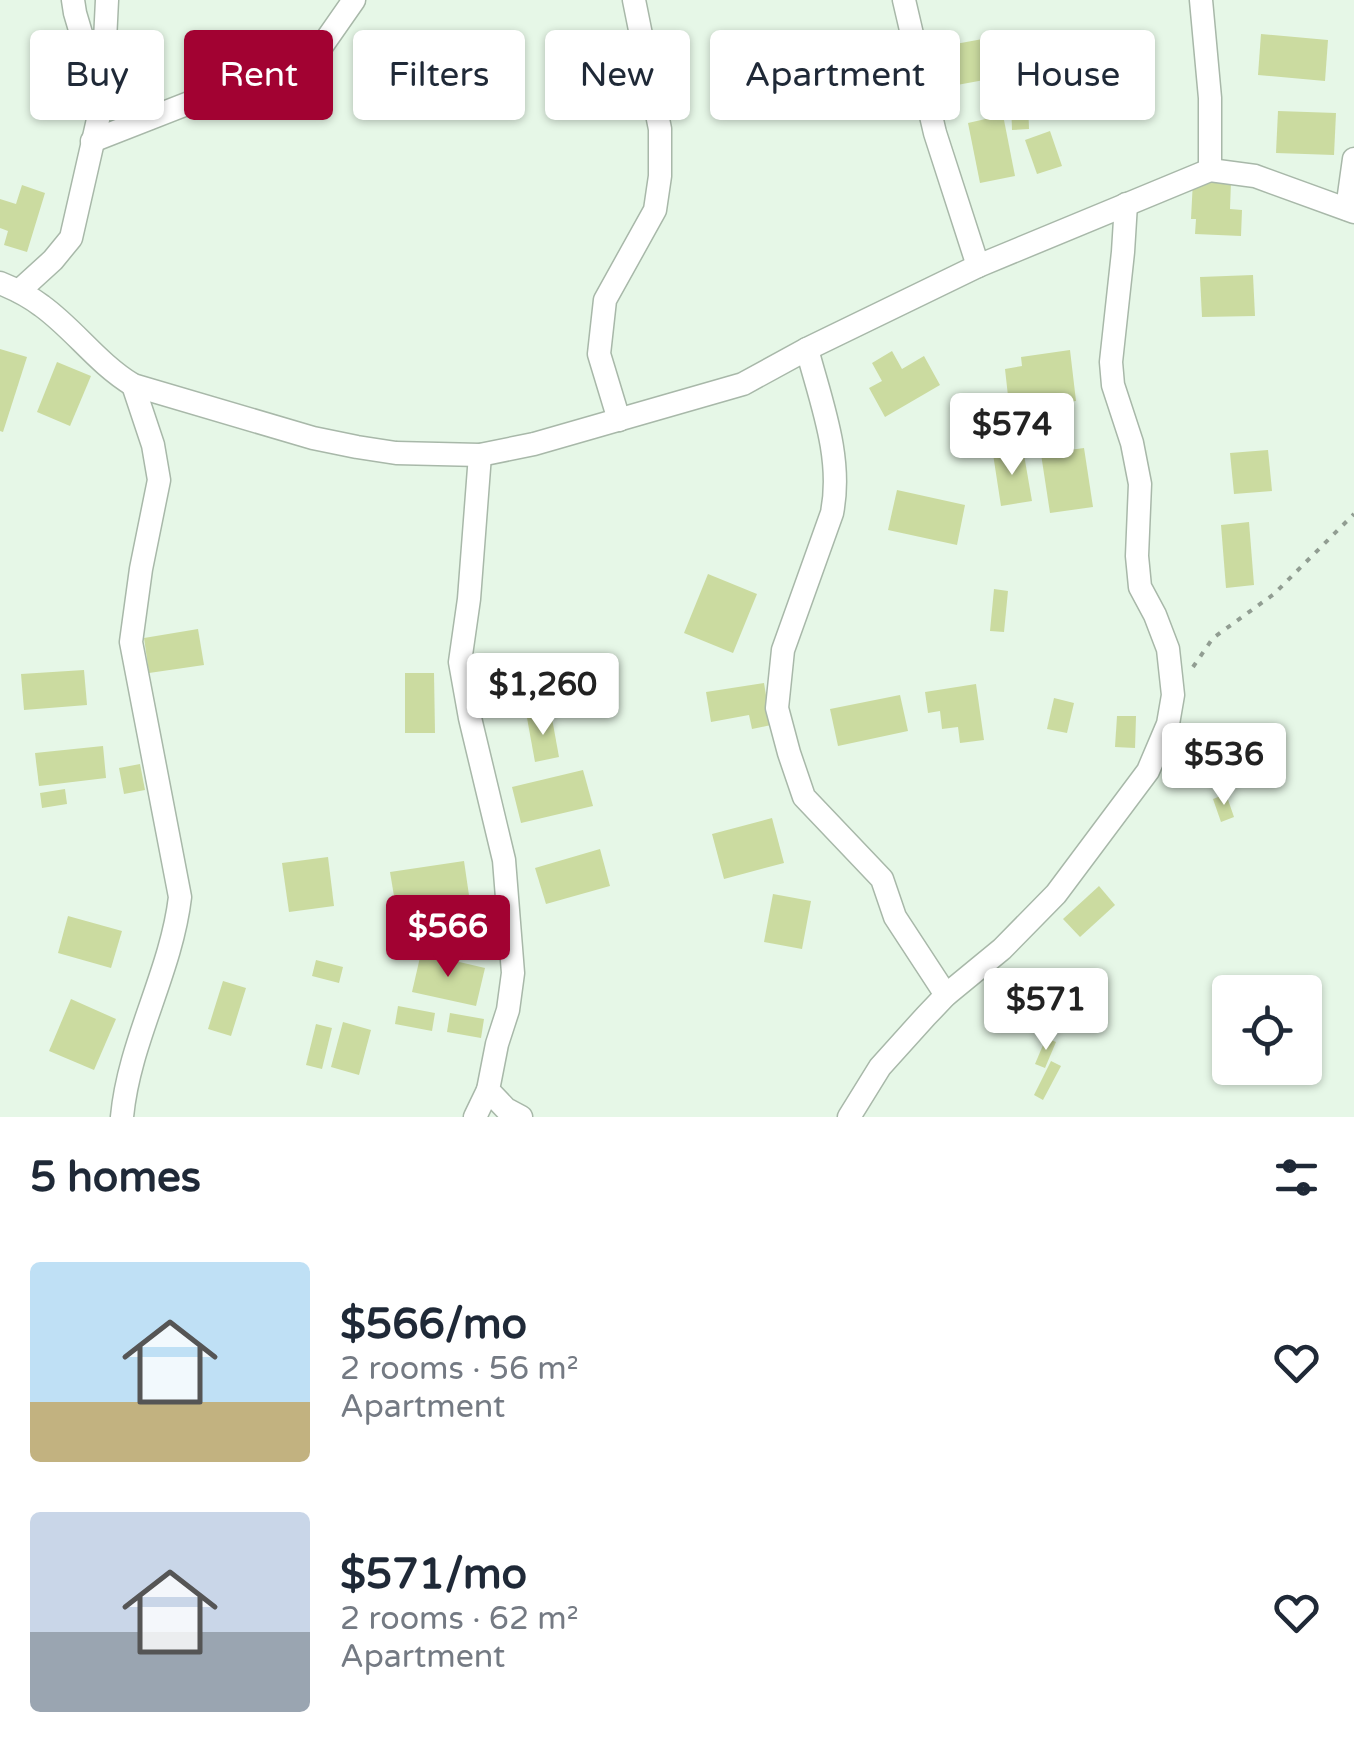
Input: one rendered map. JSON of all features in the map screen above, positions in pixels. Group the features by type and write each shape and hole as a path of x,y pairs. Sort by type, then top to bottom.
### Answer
{"street":[{"path":"73,0 79,30"},
{"path":"106,30 107,0"},
{"path":"92,142 317,52 354,0"},
{"path":"619,420 599,354 605,300 655,210 660,176 660,129 634,0"},
{"path":"904,0 936,132 978,266"},
{"path":"1202,0 1210,98 1210,170"},
{"path":"98,120 71,238 53,260 10,287 46,308 110,372 133,386 312,438 396,453 480,455 534,444 743,384 978,266 1210,170 1255,176 1350,210 1354,160"},
{"path":"849,1117 880,1067 946,995 1002,950 1056,894 1148,771 1168,724 1172,695 1168,649 1140,587 1136,556 1140,484 1110,362 1126,204"},
{"path":"807,349 832,443 835,498 783,650 777,708 804,797 882,879 894,917 946,995"},
{"path":"122,1117 124,1093 176,927 180,898 131,642 158,480 153,444 133,386"},
{"path":"476,1117 488,1090 513,974 504,860 460,662 480,455"},
{"path":"488,1090 521,1117"}],"path":[{"path":"1172,695 1213,638 1274,594 1354,514"}],"building":[{"path":"1261,34 1328,40 1325,81 1258,75"},
{"path":"980,40 980,81 960,84 960,43"},
{"path":"1278,111 1336,113 1334,155 1276,153"},
{"path":"1004,120 1015,176 980,183 968,123"},
{"path":"1012,120 1029,120 1029,129 1012,130"},
{"path":"1050,131 1062,166 1037,174 1025,140"},
{"path":"1193,180 1231,182 1230,209 1242,210 1241,236 1195,234 1196,219 1191,219"},
{"path":"22,185 45,193 27,252 4,245 8,231 0,228 0,199 16,204"},
{"path":"1253,275 1255,316 1202,317 1200,277"},
{"path":"0,349 27,357 3,432 0,431"},
{"path":"1070,350 1076,401 1037,406 1035,393 1008,396 1005,369 1022,366 1021,357"},
{"path":"892,351 902,369 924,356 940,385 885,417 869,388 882,381 872,363"},
{"path":"57,362 91,376 70,426 37,412"},
{"path":"1084,448 1093,507 1050,513 1041,454"},
{"path":"1023,449 1032,501 1001,506 993,454"},
{"path":"1268,450 1272,491 1234,494 1230,453"},
{"path":"897,490 965,505 957,545 888,530"},
{"path":"1249,522 1254,585 1226,588 1221,525"},
{"path":"708,574 757,594 733,653 684,633"},
{"path":"994,589 1008,591 1004,632 990,631"},
{"path":"198,629 204,665 149,673 144,638"},
{"path":"84,670 87,705 24,710 21,674"},
{"path":"405,673 434,673 435,733 405,733"},
{"path":"764,683 771,725 752,729 749,715 711,722 706,692"},
{"path":"976,684 984,740 960,743 958,727 942,729 940,711 928,713 925,692"},
{"path":"900,695 908,731 838,746 830,709"},
{"path":"1054,698 1074,703 1067,733 1047,729"},
{"path":"551,713 559,757 535,762 527,718"},
{"path":"1117,716 1136,716 1135,748 1115,747"},
{"path":"103,746 106,778 39,786 35,753"},
{"path":"140,764 145,790 124,794 119,768"},
{"path":"583,770 593,806 521,823 512,787"},
{"path":"65,789 67,804 42,808 40,793"},
{"path":"1226,794 1234,817 1221,822 1213,799"},
{"path":"772,818 784,863 724,879 712,834"},
{"path":"600,849 610,886 546,904 535,868"},
{"path":"328,857 334,906 289,912 282,863"},
{"path":"464,861 471,909 398,920 390,872"},
{"path":"1099,886 1115,905 1080,937 1063,919"},
{"path":"773,894 811,901 802,949 764,942"},
{"path":"68,916 122,931 111,968 58,953"},
{"path":"421,953 485,968 476,1006 412,992"},
{"path":"316,960 343,967 339,983 312,976"},
{"path":"223,981 246,988 231,1036 208,1029"},
{"path":"71,999 116,1019 94,1070 49,1051"},
{"path":"398,1006 435,1013 432,1031 395,1024"},
{"path":"450,1013 484,1019 481,1038 447,1032"},
{"path":"343,1022 371,1030 359,1075 331,1067"},
{"path":"316,1024 332,1028 322,1069 306,1065"},
{"path":"1046,1038 1056,1042 1045,1068 1035,1064"},
{"path":"1051,1061 1061,1066 1043,1100 1034,1095"}]}
